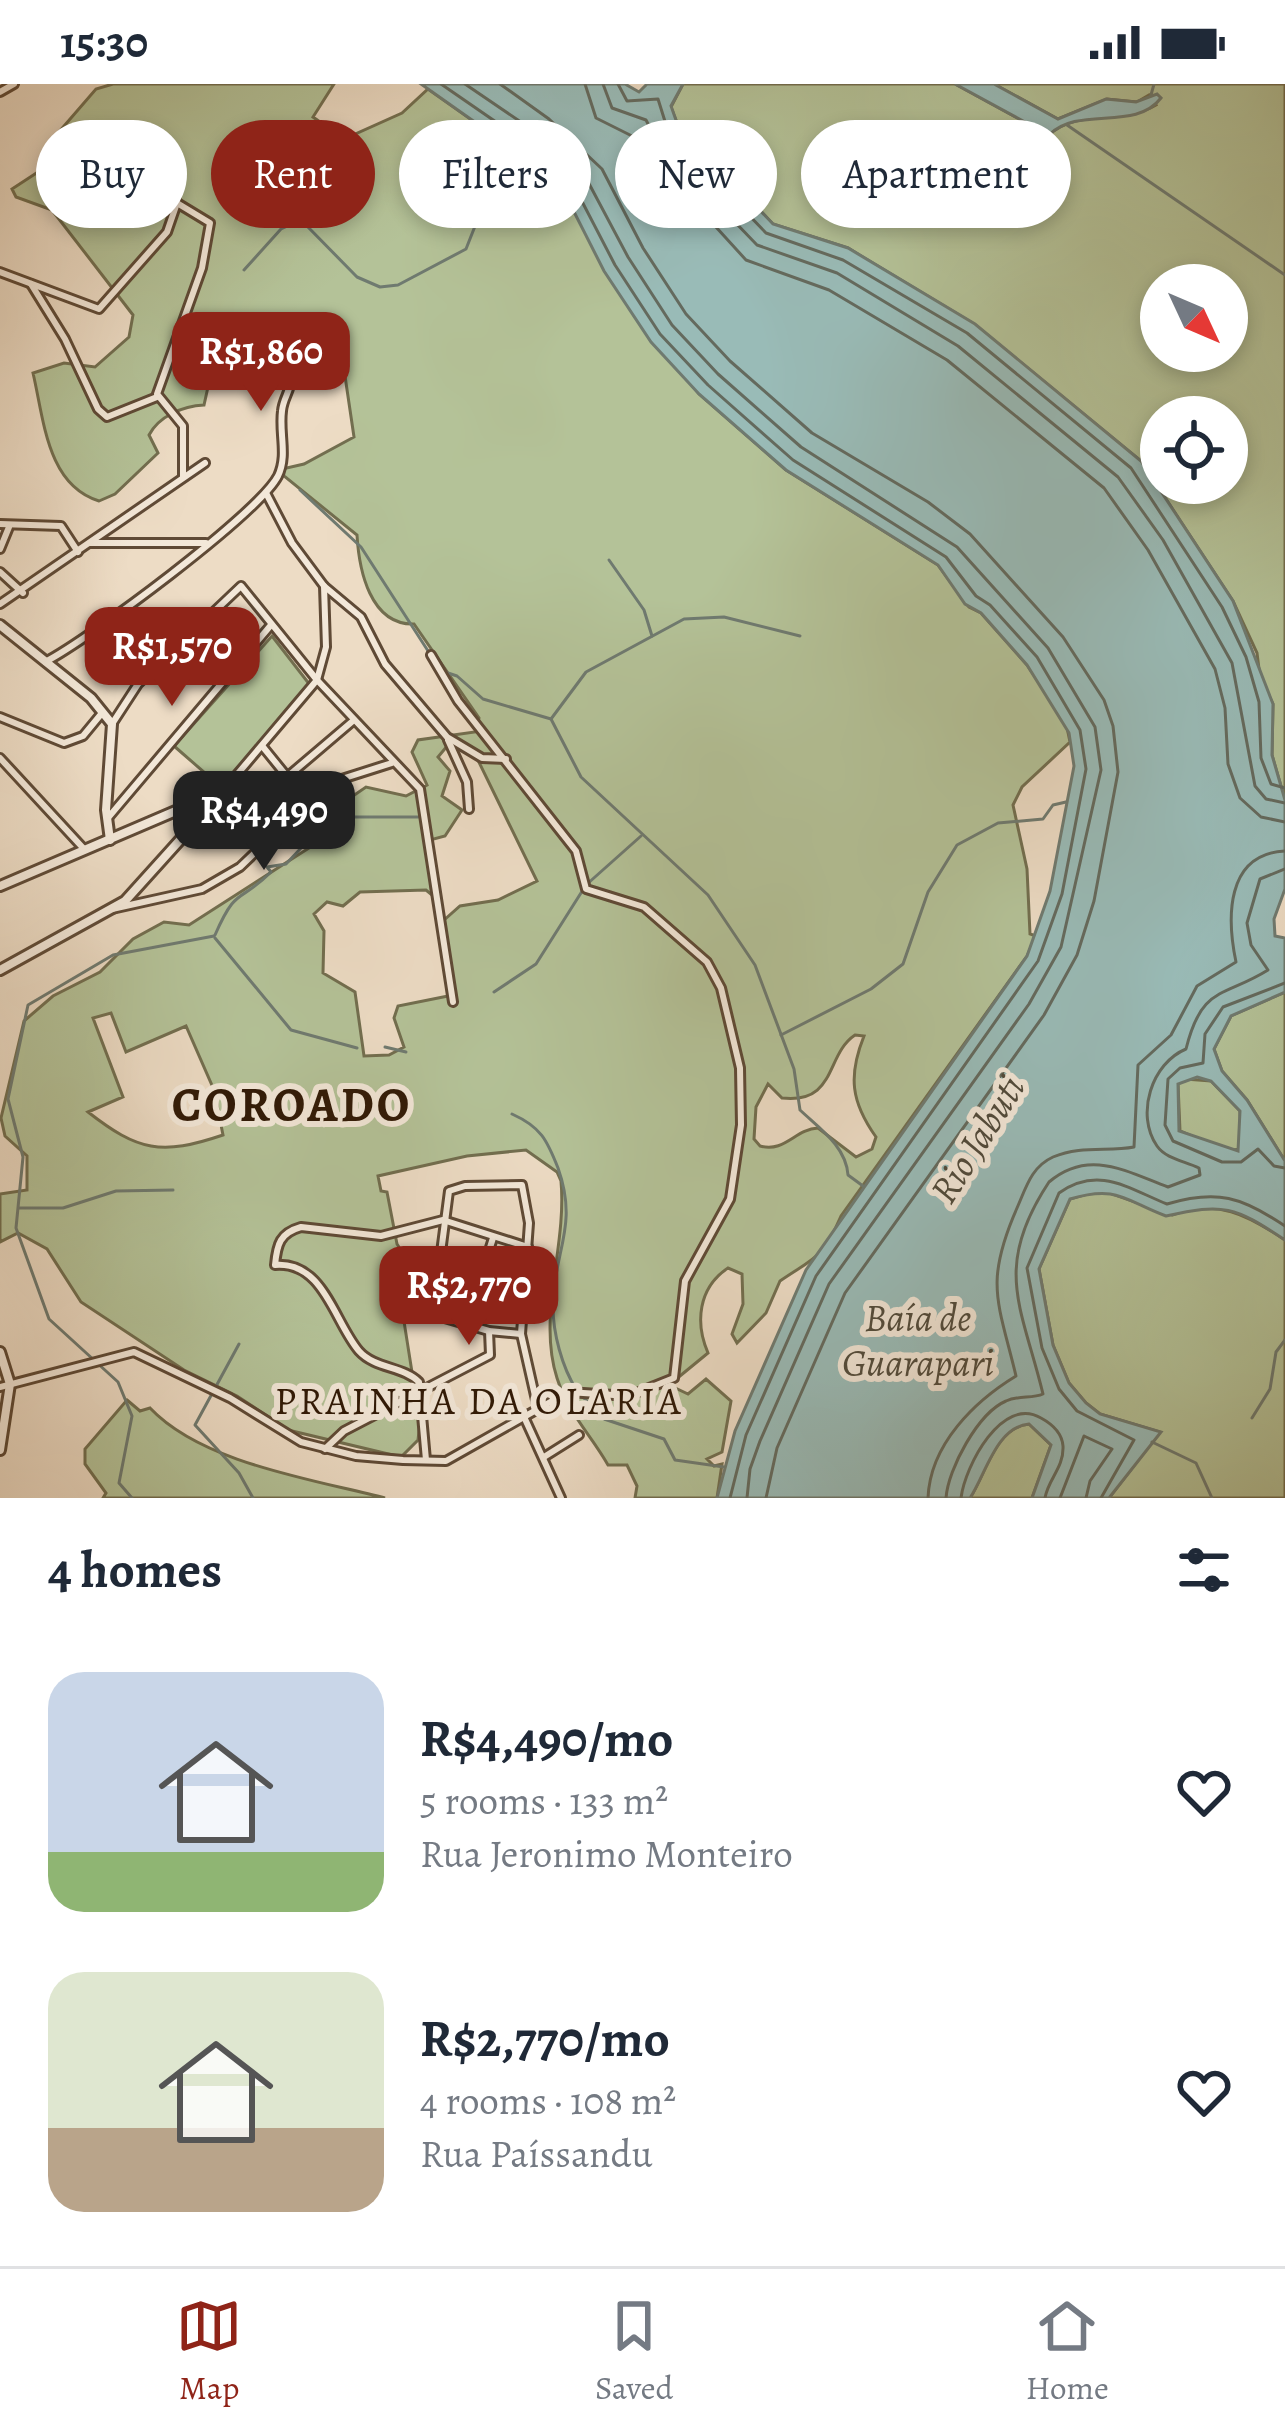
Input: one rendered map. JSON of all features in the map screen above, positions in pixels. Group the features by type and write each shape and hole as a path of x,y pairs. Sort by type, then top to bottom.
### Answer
{"street":[{"path":"0,92 14,84"},
{"path":"29,281 65,339 98,409 107,417 157,397 202,268 211,223 187,209"},
{"path":"0,272 99,309 168,228"},
{"path":"45,662 92,637 123,606 209,543 266,493 284,461 281,411 291,378 276,368 223,365"},
{"path":"157,397 183,425 183,477"},
{"path":"0,604 205,463"},
{"path":"266,493 324,586 361,617 385,664 447,737 467,782 469,809"},
{"path":"0,550 5,525 61,526 79,552"},
{"path":"90,542 209,543"},
{"path":"0,572 22,593"},
{"path":"110,840 112,724 138,684 241,586 317,680 420,789 453,1003"},
{"path":"0,970 109,909 146,882 262,747 317,680 326,647 324,586"},
{"path":"0,625 104,710 112,724"},
{"path":"107,820 272,625"},
{"path":"5,1385 134,1352 230,1399 282,1433 325,1449 446,1461 568,1392 628,1396 674,1378 689,1269 730,1199 741,1125 740,1068 721,988 707,962 644,907 586,889 577,851 458,700 430,655"},
{"path":"0,717 64,743 82,736 104,710"},
{"path":"287,777 354,720"},
{"path":"447,737 482,758 506,759"},
{"path":"262,747 287,777 301,804"},
{"path":"0,758 84,849"},
{"path":"109,909 202,889 240,867 301,804 344,776 392,763"},
{"path":"2,881 184,807 207,810"},
{"path":"521,1334 489,1331 428,1313 443,1256 449,1191 465,1186 522,1185 528,1247 521,1334 538,1409"},
{"path":"426,1460 414,1376 358,1350 328,1297 298,1267 275,1264 281,1238 301,1227 381,1236 443,1220 528,1247"},
{"path":"443,1256 488,1257 493,1238"},
{"path":"325,1449 344,1431 490,1355 489,1331"},
{"path":"0,1352 5,1385 0,1450"},
{"path":"525,1419 561,1498"},
{"path":"544,1457 579,1435"}],"green space":[{"path":"113,84 334,84 313,117 317,120 211,120 211,228 375,228 375,125 402,113 428,89 472,120 399,120 399,228 584,228 635,317 699,394 786,470 938,565 969,607 981,613 1027,665 1066,723 1070,742 1022,787 1013,805 1027,869 1030,934 1036,936 1027,956 841,1216 823,1250 780,1281 766,1313 737,1343 732,1334 743,1304 742,1274 728,1268 705,1296 701,1330 708,1353 669,1385 688,1394 706,1379 731,1401 722,1452 707,1459 714,1466 722,1464 717,1498 635,1498 637,1486 627,1465 608,1465 567,1402 557,1378 550,1330 561,1181 557,1172 526,1150 467,1156 378,1176 381,1191 387,1192 397,1244 422,1283 400,1296 420,1423 418,1440 401,1457 288,1430 237,1396 184,1370 81,1302 47,1249 18,1233 0,1242 0,1194 27,1190 27,1156 5,1136 1,1118 24,1021 53,996 100,972 133,939 164,922 189,925 337,830 334,809 366,787 406,796 427,785 412,752 418,740 475,732 479,718 414,624 399,622 377,606 364,579 357,535 284,476 282,469 304,464 354,437 341,349 273,329 212,369 204,405 180,410 159,422 149,435 158,453 115,494 99,501 68,481 51,449 33,373 64,363 95,367 129,337 133,315 66,228 187,228 187,120 69,120 96,89","holes":["453,739 474,752 537,881 498,900 460,906 443,921 453,995 398,1006 394,1018 404,1047 389,1055 364,1056 355,992 323,973 324,931 314,914 327,902 343,906 360,892 426,890 432,895 426,841 445,836 462,810 442,796 450,771 438,757","111,1013 126,1052 186,1026 214,1090 223,1135 183,1146 151,1146 121,1135 88,1112 123,1097 93,1018","855,1035 864,1036 854,1076 861,1112 876,1137 872,1149 856,1157 818,1128 783,1144 760,1146 754,1139 756,1107 768,1084 782,1098 812,1094"]},
{"path":"683,84 955,84 1021,120 801,120 801,228 1071,228 1071,123 1156,105 1149,95 1137,102 1107,99 1058,119 994,84 1285,84 1285,800 1272,755 1273,704 1260,677 1257,653 1233,601 1169,504 1248,504 1248,396 1140,396 1140,460 974,324 848,248 777,225 777,120 676,120 671,107"},
{"path":"36,173 36,204 16,197 12,189"},
{"path":"272,636 310,685 221,787 174,746"},
{"path":"1285,992 1285,1161 1247,1100 1222,1071 1214,1049 1231,1016"},
{"path":"1185,1079 1211,1081 1240,1111 1241,1149 1226,1151 1180,1131 1178,1084"},
{"path":"1101,1190 1172,1215 1203,1208 1231,1212 1285,1240 1285,1498 1109,1498 1160,1432 1100,1414 1069,1383 1053,1345 1039,1269 1070,1199"},
{"path":"127,1400 140,1411 150,1408 198,1443 228,1456 385,1498 103,1498 106,1493 85,1464 85,1449"},
{"path":"1029,1424 1051,1445 1032,1498 970,1498 1000,1442"}],"water":[{"name":"Baía de Guarapari","path":"421,84 625,84 639,92 647,84 683,84 671,106 676,120 615,120 615,228 777,225 848,248 975,324 1140,460 1140,504 1169,504 1233,601 1273,704 1272,755 1285,800 1285,889 1274,919 1275,936 1285,938 1285,992 1231,1016 1214,1049 1222,1071 1247,1100 1285,1161 1285,1240 1228,1210 1166,1216 1110,1194 1070,1199 1039,1269 1053,1345 1069,1383 1086,1403 1100,1414 1161,1432 1109,1498 1032,1498 1051,1445 1029,1424 1000,1442 970,1498 717,1498 735,1431 806,1270 1027,956 1050,891 1074,766 1069,733 1027,665 981,613 965,604 938,565 786,470 699,394 651,342 582,228 591,228 591,120 472,120","holes":["1197,1077 1211,1081 1240,1111 1238,1151 1179,1131 1178,1084"]},
{"path":"955,84 994,84 1058,119 1106,99 1136,102 1157,94 1161,98 1150,108 1122,117 1071,123 1021,120"}],"waterway":[{"path":"1151,95 1154,84"},
{"path":"1071,128 1285,275"},
{"path":"244,270 281,229 296,222 306,225 357,277 380,287 398,285 466,249 474,228"},
{"path":"300,490 361,547 430,654"},
{"path":"609,560 644,610 652,636"},
{"path":"551,719 586,672 684,619 724,617 800,636"},
{"path":"442,671 457,676 483,699 551,719 581,777 708,895 755,965 794,1069 800,1110 830,1138 848,1175 863,1186"},
{"path":"781,1035 871,989 903,964 928,892 957,845 998,823 1043,819 1053,805 1066,802"},
{"path":"215,935 234,902 271,872 267,867 286,864 302,847 351,817 418,817"},
{"path":"494,992 536,964 586,885 641,836"},
{"path":"132,1498 119,1483 132,1416 118,1382 49,1319 16,1228 23,1157 8,1099 28,1005 113,955 214,936"},
{"path":"215,938 291,1030 357,1048"},
{"path":"385,1047 406,1052"},
{"path":"512,1114 542,1135 564,1189 566,1223 553,1317 576,1389"},
{"path":"19,1208 63,1208 116,1191 173,1190"},
{"path":"1252,1418 1270,1389 1276,1352 1285,1340"},
{"path":"239,1344 195,1425 239,1473 253,1498"},
{"path":"582,1396 604,1419 664,1439 675,1460 724,1467"},
{"path":"1152,1442 1196,1463 1212,1498"}],"district":[{"name":"COROADO","path":"292,1105"},
{"name":"PRAINHA DA OLARIA","path":"479,1400"}],"water label":[{"name":"Rio Jabuti","path":"977,1139"}]}
